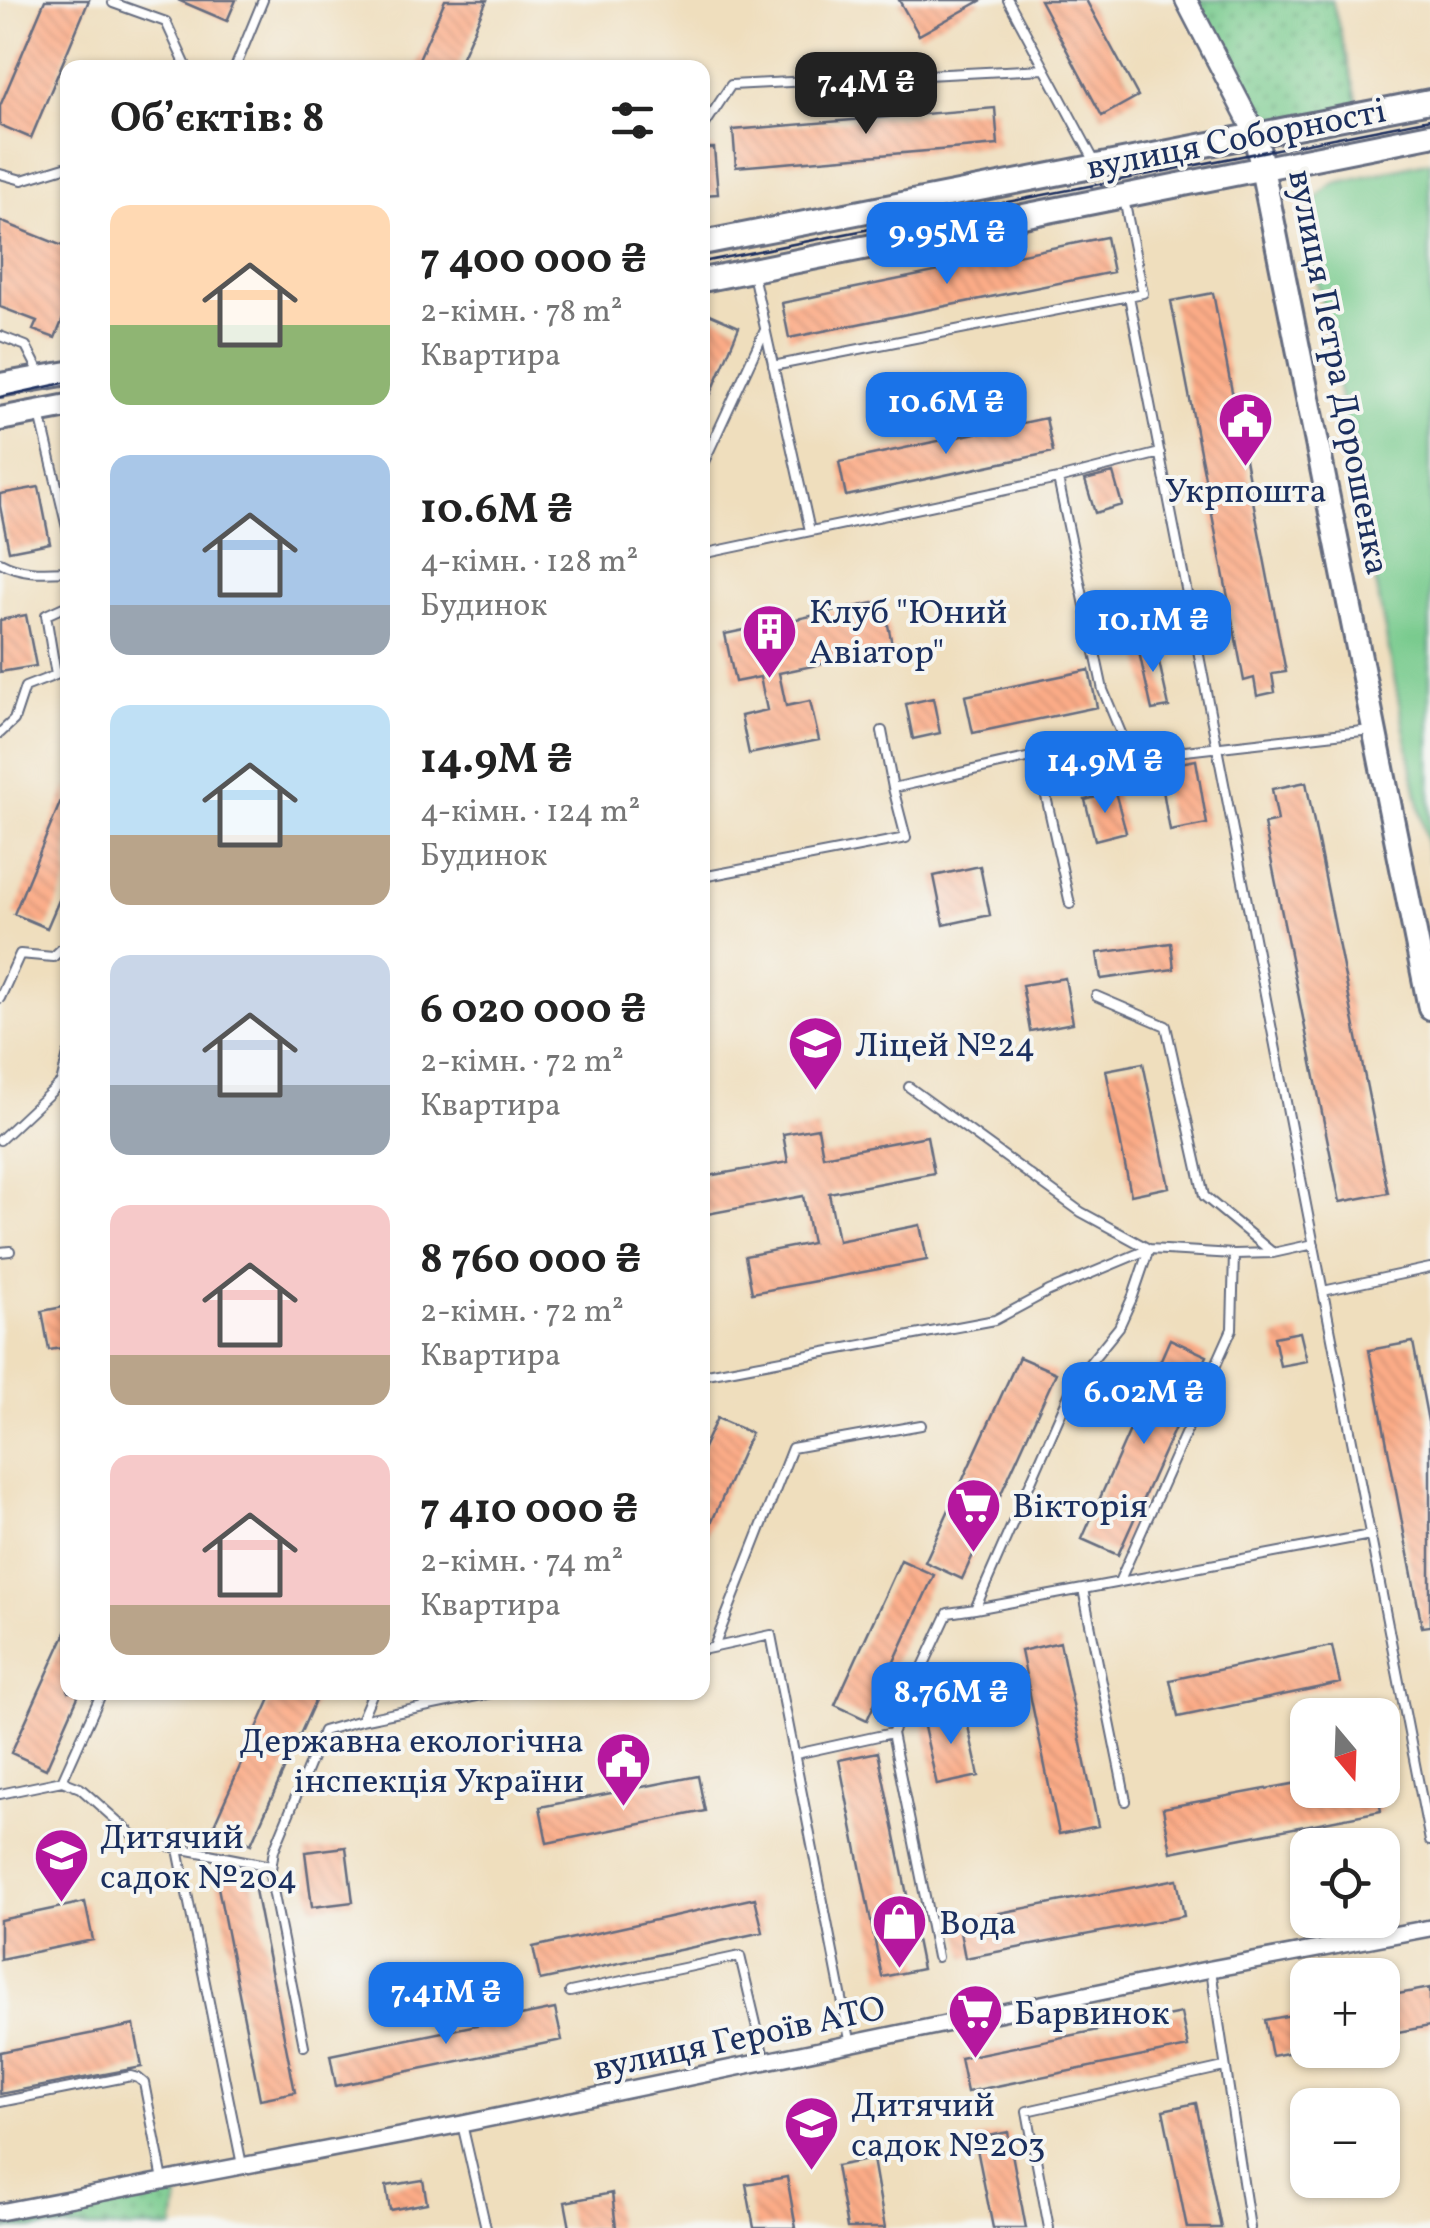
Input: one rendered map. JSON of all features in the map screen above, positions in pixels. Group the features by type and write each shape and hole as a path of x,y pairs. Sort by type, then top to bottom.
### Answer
{"main road":[{"name":"вулиця Соборності","path":"710,240 1430,101"},
{"name":"вулиця Петра Дорошенка","path":"1256,133 1430,1008"},
{"name":"вулиця Соборності","path":"710,278 1430,135"},
{"path":"0,385 60,375"},
{"path":"0,420 60,407"}],"street":[{"name":"вулиця Петра Дорошенка","path":"1186,0 1256,133"},
{"name":"вулиця Героїв АТО","path":"0,2212 462,2124 1211,1969 1430,1928"}],"lane":[{"path":"115,0 114,3 166,22 183,60"},
{"path":"238,60 263,0"},
{"path":"1008,0 1098,166"},
{"path":"710,119 730,85 1046,68"},
{"path":"0,174 22,180 60,168"},
{"path":"773,366 1143,293 1123,196"},
{"path":"752,270 810,530"},
{"path":"1129,296 1430,1841"},
{"path":"710,449 765,330"},
{"path":"0,336 26,346 42,378"},
{"path":"40,411 60,497"},
{"path":"710,552 1058,479 1160,453"},
{"path":"1058,479 1103,690 1126,745"},
{"path":"0,562 30,572 60,571"},
{"path":"0,734 14,720 25,687 56,675 46,615 60,609"},
{"path":"893,788 1107,740 1185,751 1375,730"},
{"path":"710,875 906,838 882,731"},
{"path":"1037,756 1070,904"},
{"path":"0,998 20,954 53,956 60,950"},
{"path":"1096,996 1166,1026 1204,1196 1273,1253"},
{"path":"0,1140 60,1083"},
{"path":"909,1087 1081,1212 1149,1249 1273,1253 1314,1244"},
{"path":"710,1374 995,1320 1049,1291 1149,1249"},
{"path":"975,1609 1075,1382 1119,1327 1149,1249"},
{"path":"1119,1582 1232,1328 1234,1254"},
{"path":"1323,1290 1430,1268"},
{"path":"714,1647 792,1448 921,1424"},
{"path":"938,1957 892,1733 948,1613 1370,1535"},
{"path":"1083,1589 1126,1801"},
{"path":"710,1648 771,1636 851,2045"},
{"path":"62,1782 98,1700"},
{"path":"361,1720 370,1700"},
{"path":"304,2046 270,1874 274,1850 323,1731 457,1700"},
{"path":"796,1754 892,1733"},
{"path":"0,1794 62,1782 80,1788 134,1835 152,1843 271,1866"},
{"path":"178,1849 242,2166"},
{"path":"570,1992 740,1956 764,2062"},
{"path":"1211,1969 1250,2228"},
{"path":"1049,2228 1028,2111 1224,2067"},
{"path":"0,2102 131,2076 138,2078 144,2084 162,2180"},
{"path":"462,2124 486,2228"}],"green space":[{"path":"1186,0 1332,0 1361,115 1255,133"},
{"path":"1430,161 1430,862 1306,224 1316,200 1335,183"},
{"path":"178,2195 174,2228 0,2228 0,2227"}],"building":[{"path":"45,0 89,0 64,60 60,60 60,69 31,138 0,125 0,106"},
{"path":"178,0 236,0 227,21"},
{"path":"445,0 487,0 461,60 419,60"},
{"path":"899,0 982,0 919,35"},
{"path":"1040,0 1086,0 1138,96 1102,116"},
{"path":"995,108 998,145 736,167 733,130"},
{"path":"710,148 714,148 718,194 710,194"},
{"path":"0,221 60,245 60,326 55,338 33,330 37,321 0,307"},
{"path":"1106,237 1113,272 789,338 782,303"},
{"path":"1213,293 1286,672 1272,674 1275,692 1257,696 1254,678 1244,681 1171,301"},
{"path":"710,314 739,327 710,396"},
{"path":"1046,418 1053,452 846,496 839,462"},
{"path":"1113,473 1122,505 1095,513 1085,480"},
{"path":"39,487 50,543 9,551 0,494"},
{"name":"Клуб \"Юний Авіатор\"","path":"883,601 893,649 779,673 786,706 810,701 819,740 749,754 741,716 767,710 760,677 735,682 725,634"},
{"path":"26,615 36,666 0,672 0,620"},
{"path":"1154,639 1169,707 1152,710 1137,643"},
{"path":"1089,670 1097,707 973,733 965,696"},
{"path":"933,698 940,733 913,739 906,704"},
{"path":"1196,760 1207,824 1170,831 1159,767"},
{"path":"1306,782 1388,1193 1340,1202 1264,824 1278,821 1272,789"},
{"path":"1115,792 1126,832 1095,840 1085,800"},
{"path":"60,803 60,898 47,928 14,914"},
{"path":"980,866 990,915 944,925 934,876"},
{"path":"1171,943 1174,969 1101,979 1097,953"},
{"path":"1065,978 1073,1023 1030,1031 1022,985"},
{"path":"1143,1063 1169,1187 1131,1195 1106,1070"},
{"path":"818,1128 823,1156 927,1136 934,1173 829,1193 838,1241 920,1225 927,1260 752,1293 745,1256 812,1243 803,1196 710,1213 710,1176 788,1162 783,1134"},
{"path":"60,1308 60,1348 49,1350 42,1311"},
{"path":"1300,1332 1307,1361 1280,1366 1274,1337"},
{"path":"1170,1339 1207,1356 1118,1555 1082,1539"},
{"path":"1413,1342 1430,1432 1430,1626 1422,1627 1369,1350"},
{"path":"1019,1357 1056,1373 962,1579 925,1562"},
{"path":"717,1418 751,1433 710,1526 710,1433"},
{"path":"901,1560 934,1575 867,1720 835,1705"},
{"path":"1060,1642 1098,1826 1059,1834 1021,1651"},
{"path":"60,1646 60,1700 76,1700 46,1769 11,1753"},
{"path":"1332,1646 1340,1683 1178,1717 1170,1680"},
{"path":"269,1700 315,1700 251,1844 213,1827"},
{"path":"964,1708 979,1776 937,1785 922,1718"},
{"path":"878,1752 922,1969 882,1977 839,1760"},
{"name":"Державна екологічна інспекція України","path":"698,1776 705,1811 547,1843 540,1807"},
{"path":"1290,1784 1290,1808 1381,1811 1171,1852 1163,1808"},
{"path":"346,1847 353,1902 312,1907 305,1852"},
{"path":"251,1870 295,2092 260,2099 216,1877"},
{"path":"1177,1879 1184,1916 965,1958 958,1921"},
{"path":"755,1898 763,1932 540,1980 533,1947"},
{"path":"85,1902 93,1940 0,1959 0,1920"},
{"path":"1430,1988 1430,2026 1400,2032 1400,1994"},
{"path":"555,2009 562,2040 336,2086 330,2055"},
{"path":"1181,2013 1188,2047 967,2092 960,2058"},
{"path":"1290,2015 1290,2052 1272,2056 1265,2020"},
{"path":"134,2025 142,2067 0,2094 0,2052"},
{"path":"1196,2103 1221,2228 1187,2228 1163,2110"},
{"path":"1008,2132 1026,2228 993,2228 975,2139"},
{"path":"873,2159 885,2228 847,2228 836,2166"},
{"path":"787,2177 796,2228 754,2228 746,2184"},
{"path":"423,2180 427,2203 390,2210 386,2186"},
{"path":"612,2193 616,2228 570,2228 565,2202"}],"tram line":[{"path":"710,260 1430,119"},
{"path":"0,397 60,384"}],"place":[{"name":"Укрпошта","path":"1246,468"},
{"name":"Клуб \"Юний Авіатор\"","path":"770,680"},
{"name":"Ліцей №24","path":"816,1093"},
{"name":"Вікторія","path":"973,1554"},
{"name":"Державна екологічна інспекція України","path":"623,1809"},
{"name":"Дитячий садок №204","path":"61,1905"},
{"name":"Вода","path":"900,1971"},
{"name":"Барвинок","path":"975,2061"},
{"name":"Дитячий садок №203","path":"812,2173"}]}
